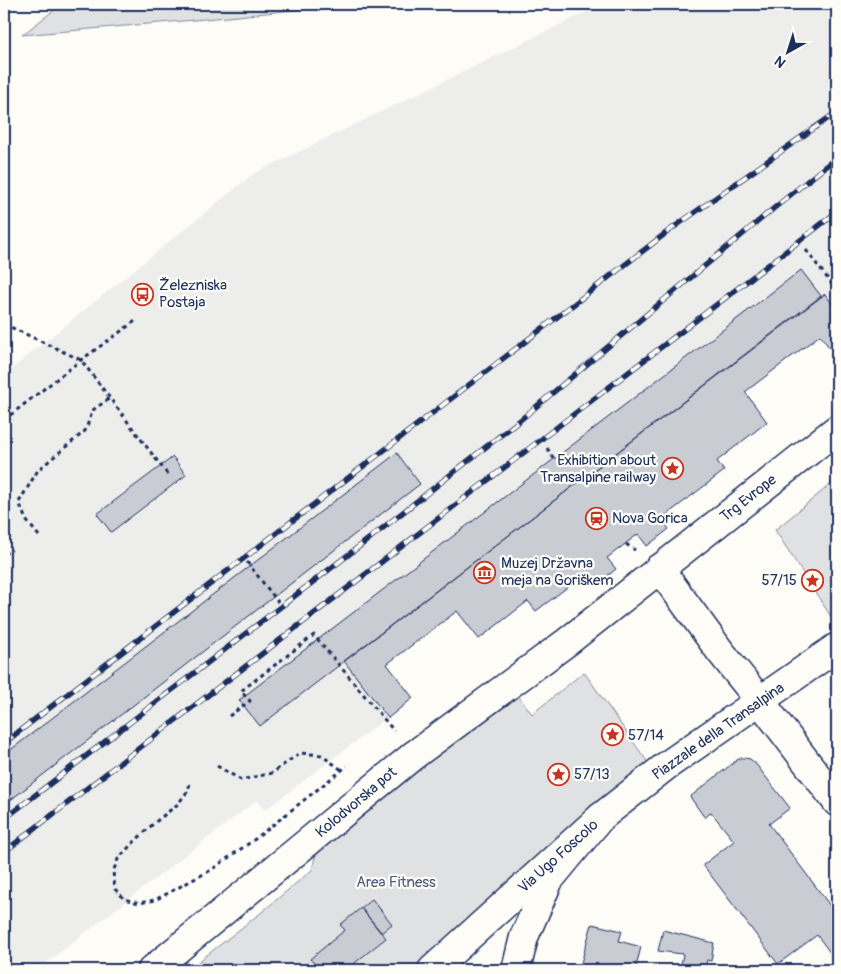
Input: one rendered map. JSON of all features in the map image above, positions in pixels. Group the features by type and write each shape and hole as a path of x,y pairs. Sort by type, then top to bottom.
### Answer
{"street":[{"name":"Trg Evrope","path":"567,642 837,429"},
{"path":"659,568 837,802"},
{"name":"Kolodvorska pot","path":"152,970 414,755 567,642"},
{"name":"Piazzale della Transalpina","path":"601,817 666,766 837,647"},
{"name":"Via Ugo Foscolo","path":"432,970 601,817"},
{"name":"Via Ugo Foscolo","path":"516,970 524,937 549,880 601,817"}],"path":[{"path":"806,250 837,291"},
{"path":"4,420 81,360 138,319"},
{"path":"4,324 81,360 168,474"},
{"path":"39,536 26,520 19,502 38,470 85,431 94,410 110,398"},
{"path":"547,448 554,459"},
{"path":"4,554 12,550"},
{"path":"247,562 278,602"},
{"path":"229,716 250,701 241,691 314,635 414,755"},
{"path":"217,766 242,780 272,773 300,753 321,755 342,770"},
{"path":"190,784 187,792 178,804 153,824 118,859 113,872 115,889 124,899 139,903 155,900 203,874 255,839 299,804"}],"shaded area":[{"path":"603,4 837,4 837,358 820,335 745,392 767,422 717,461 724,471 662,519 669,529 647,546 638,535 608,558 616,569 595,586 586,574 536,611 528,601 479,639 457,611 387,664 413,698 265,810 257,800 37,970 4,970 4,375 253,174"}],"green space":[{"path":"62,4 350,4 22,35"},
{"path":"837,479 837,626 775,530"},
{"name":"Area Fitness","path":"584,672 656,774 509,880 416,970 188,970 312,870 318,844 514,690 532,714"}],"building":[{"path":"801,270 821,296 260,726 239,700"},
{"path":"825,294 837,310 837,358 820,335 745,392 767,422 717,461 724,471 661,519 669,529 647,546 638,534 607,558 616,569 595,586 586,573 536,611 528,601 479,639 457,611 387,664 413,698 388,718 344,661"},
{"path":"397,453 420,484 4,805 4,755"},
{"path":"173,457 186,475 111,532 97,514"},
{"path":"741,758 750,759 755,763 790,808 769,824 834,911 837,909 837,970 829,969 834,958 817,935 778,964 703,865 734,841 711,812 705,818 690,797"},
{"path":"372,899 392,924 381,933 361,908"},
{"path":"361,908 386,938 346,970 320,970 310,959 345,930 340,925"},
{"path":"592,924 622,931 619,941 641,947 635,970 579,970"},
{"path":"663,930 714,943 711,961 707,960 704,970 680,970 683,954 658,951"}],"railway":[{"path":"4,743 670,230 837,112"},
{"path":"4,819 365,542 519,421 837,157"},
{"path":"4,852 837,212"}],"place":[{"name":"Železniska Postaja","path":"143,294"},
{"name":"Exhibition about Transalpine railway","path":"672,469"},
{"name":"Nova Gorica","path":"596,518"},
{"name":"Muzej Državna meja na Goriškem","path":"485,572"},
{"name":"57/15","path":"813,580"},
{"name":"57/14","path":"612,735"},
{"name":"57/13","path":"558,774"}]}
